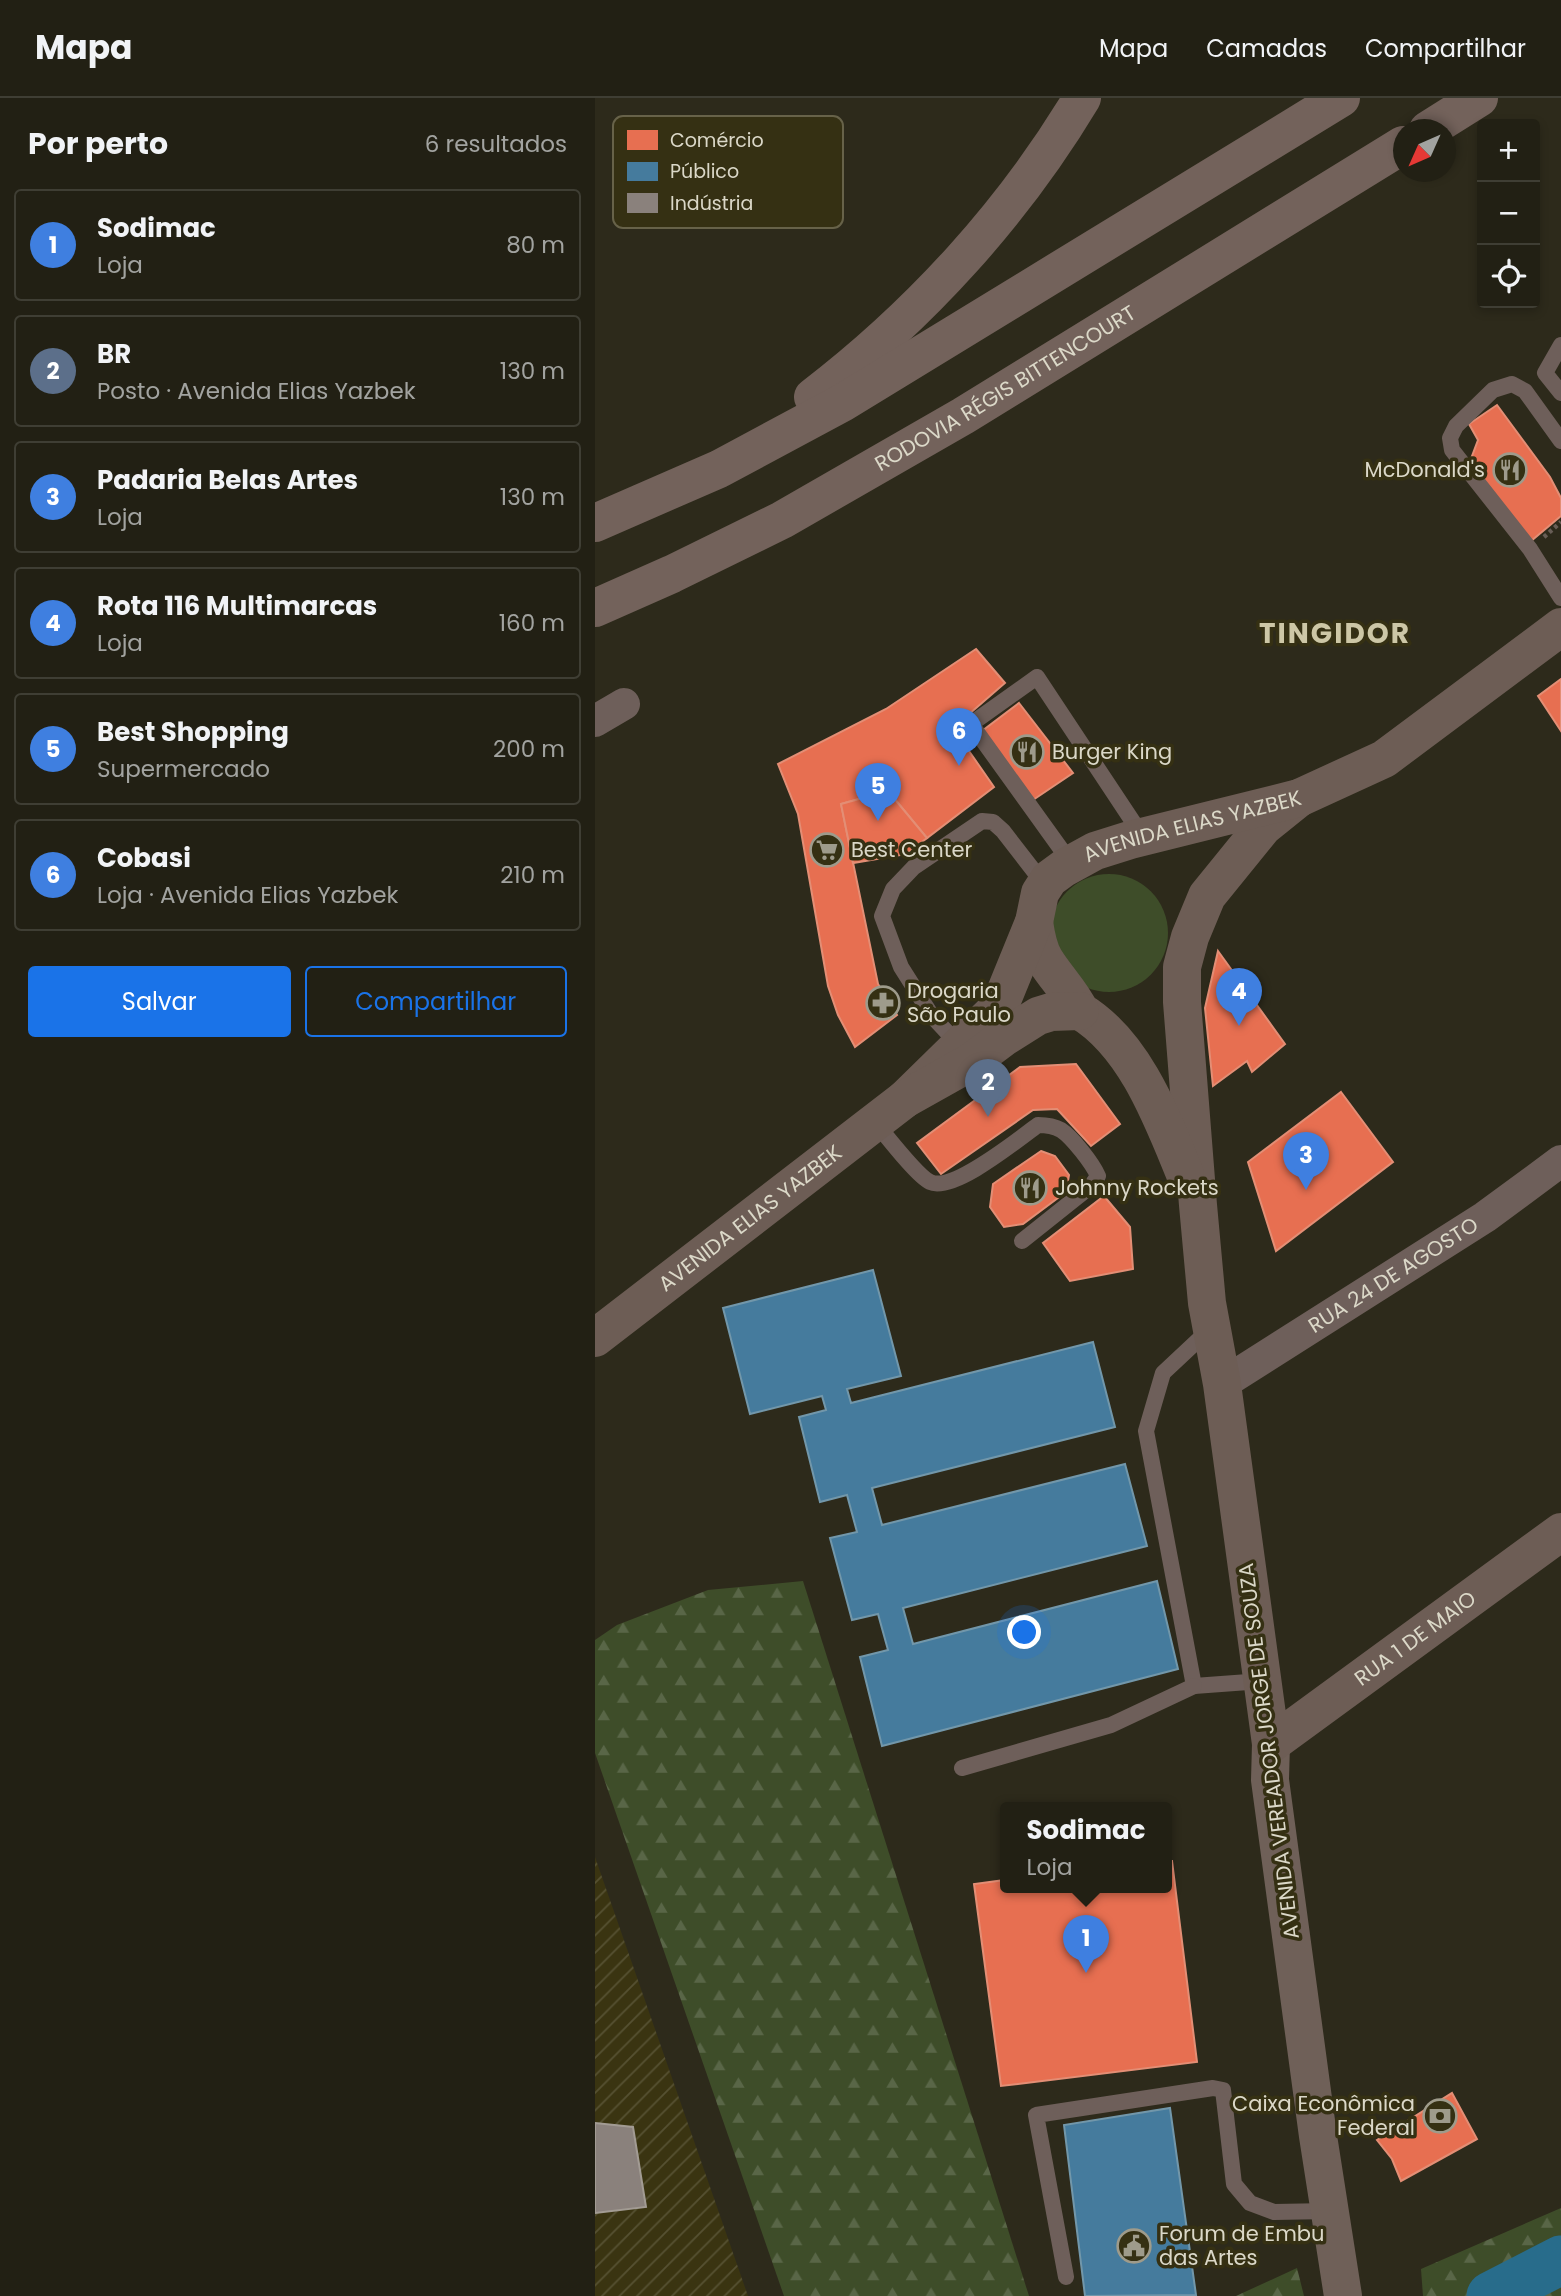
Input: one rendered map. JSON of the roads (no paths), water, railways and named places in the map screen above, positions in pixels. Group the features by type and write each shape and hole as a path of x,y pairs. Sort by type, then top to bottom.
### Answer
{"highway":[{"path":"719,469 851,368 944,278 1001,215 1054,142 1081,98"},
{"path":"595,523 719,469 842,404 1341,98"},
{"path":"1446,119 1479,98"},
{"name":"RODOVIA RÉGIS BITTENCOURT","path":"595,608 782,520 903,451 1393,151"}],"main road":[{"name":"AVENIDA ELIAS YAZBEK","path":"595,1338 890,1110 995,1012 1034,922 1035,909 1058,874 1095,851 1299,798 1384,759 1561,627"},
{"name":"AVENIDA VEREADOR JORGE DE SOUZA","path":"1299,798 1263,827 1207,896 1190,937 1182,967 1182,1002 1211,1328 1222,1384 1271,1744 1270,1780 1318,2136 1341,2282"},
{"name":"AVENIDA VEREADOR JORGE DE SOUZA","path":"1034,922 1043,958 1071,994 1080,1011 1107,1034 1147,1090 1164,1122 1198,1205"},
{"name":"AVENIDA ELIAS YAZBEK","path":"890,1110 971,1062 1038,1016 1051,1012 1080,1011"},
{"name":"RUA 1 DE MAIO","path":"1271,1744 1561,1532"},
{"path":"1262,1681 1277,1692 1300,1702 1327,1703"}],"street":[{"path":"595,721 624,704"},
{"name":"RUA 24 DE AGOSTO","path":"1222,1384 1485,1217 1561,1161"}],"lane":[{"path":"1561,345 1545,373 1561,393"},
{"path":"1561,441 1525,391 1512,384 1493,390 1456,426 1450,438 1451,450 1530,550 1561,598"},
{"path":"1058,874 971,724 1037,677 1143,837"},
{"path":"960,1046 932,1016 901,967 882,916 893,889 914,867 982,821 993,822 1058,874"},
{"path":"890,1110 927,1182 942,1185 961,1178 1038,1125 1063,1131 1094,1167 1098,1176 1091,1186 1022,1241"},
{"path":"1194,1686 1146,1431 1163,1373 1211,1328"},
{"path":"962,1768 1111,1725 1194,1686 1262,1681"},
{"path":"1066,2277 1036,2115 1213,2088 1223,2090 1234,2184 1250,2203 1274,2213 1330,2211"}],"waterway":[{"path":"1491,2296 1561,2260"}],"place":[{"name":"McDonald's","path":"1510,470"},
{"name":"Burger King","path":"1027,752"},
{"name":"Cobasi","path":"959,766"},
{"name":"Best Shopping","path":"878,821"},
{"name":"Best Center","path":"827,850"},
{"name":"Drogaria São Paulo","path":"883,1003"},
{"name":"Rota 116 Multimarcas","path":"1239,1026"},
{"name":"BR","path":"988,1117"},
{"name":"Johnny Rockets","path":"1030,1188"},
{"name":"Padaria Belas Artes","path":"1306,1190"},
{"name":"Sodimac","path":"1086,1973"},
{"name":"Caixa Econômica Federal","path":"1440,2116"},
{"name":"Forum de Embu das Artes","path":"1134,2246"}],"district":[{"name":"TINGIDOR","path":"1335,633"}]}
